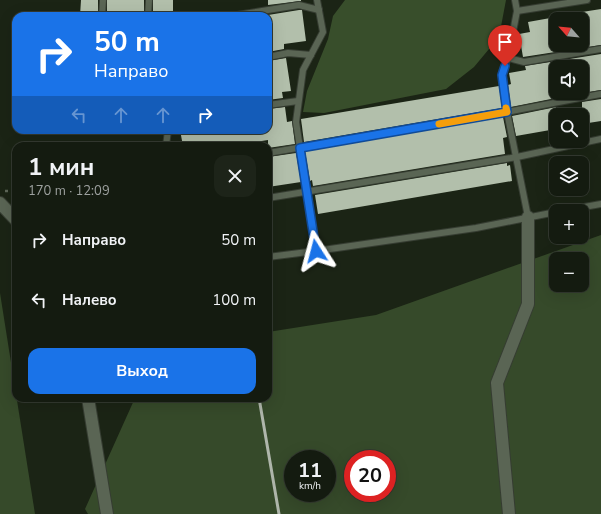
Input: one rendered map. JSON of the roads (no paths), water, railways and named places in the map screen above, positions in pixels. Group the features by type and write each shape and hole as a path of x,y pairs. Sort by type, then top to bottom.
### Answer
{"street":[{"path":"0,203 12,216"},
{"path":"509,514 497,383 528,304 528,217"},
{"path":"89,402 107,514"}],"lane":[{"path":"102,12 103,0"},
{"path":"148,12 149,0"},
{"path":"316,251 296,122 303,70 323,32 317,0"},
{"path":"515,0 517,11 508,58 502,75 507,112 528,217"},
{"path":"517,11 587,0"},
{"path":"256,12 299,5 319,10"},
{"path":"508,58 524,62 601,49"},
{"path":"272,56 288,53 311,55"},
{"path":"272,152 507,112 601,94"},
{"path":"272,104 298,101"},
{"path":"272,197 517,157 601,139"},
{"path":"589,206 601,204"},
{"path":"272,256 476,228 549,213"}],"railway":[{"path":"260,402 279,514"}]}
